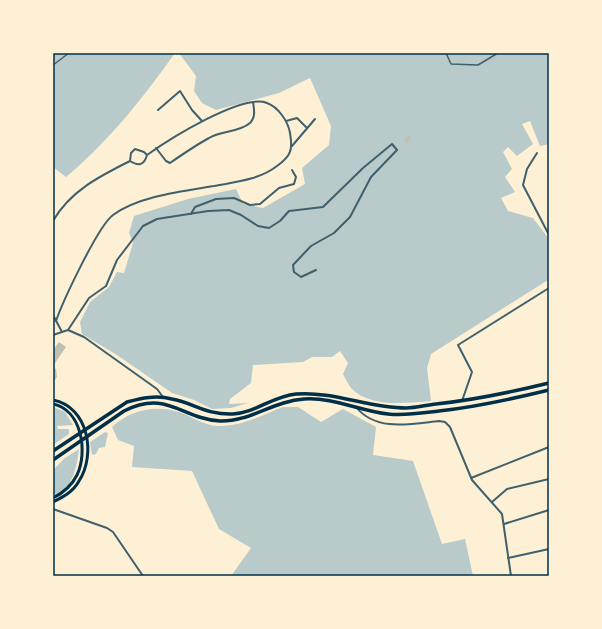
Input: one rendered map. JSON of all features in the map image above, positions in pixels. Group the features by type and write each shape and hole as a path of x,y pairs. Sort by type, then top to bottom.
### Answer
{"main road":[{"path":"53,451 127,402 140,399 163,397 210,412 234,414 250,409 273,398 294,394 338,396 382,406 407,408 462,401 549,383"},
{"path":"53,460 124,411 134,406 145,404 172,405 209,419 221,421 242,418 273,405 305,399 324,400 388,414 421,414 487,404 549,390"},
{"path":"53,400 68,406 75,412 83,424 87,440 88,462 80,481 73,489 59,497 53,498"},
{"path":"53,404 65,408 74,420 78,428 83,452 82,464 77,476 70,486 53,502"}],"street":[{"path":"53,65 68,53"},
{"path":"446,53 451,64 478,65 498,53"},
{"path":"158,110 180,91 192,110 202,121"},
{"path":"156,148 166,161 170,163 210,137 244,127 251,122 254,116 253,102"},
{"path":"130,161 136,165 142,164 147,155 156,148 202,121 231,108 253,102 266,102 277,110 286,121 292,146"},
{"path":"286,121 296,118 307,128"},
{"path":"56,322 103,224 112,216 121,209 143,201 176,193 243,181 268,173 289,155 292,146 315,119"},
{"path":"53,335 68,330 88,298 106,286 117,260 143,226 157,219 208,211 229,210 241,215 258,226 270,228 280,221 289,211 323,207 363,168 392,144 397,150 371,177 350,217 334,233 311,246 293,265 294,272 301,277 316,270"},
{"path":"130,161 131,153 135,149 144,152 147,155"},
{"path":"537,152 526,169 523,184 549,235"},
{"path":"53,221 74,195 94,179 130,161"},
{"path":"191,214 195,207 216,199 234,198 250,205 260,204 279,188 294,184 296,177 292,170"},
{"path":"462,401 472,372 458,345 549,288"},
{"path":"53,315 62,332"},
{"path":"68,330 84,337 158,390 163,397"},
{"path":"356,408 362,415 374,422 399,425 439,421 445,422 450,427 475,486 502,514 511,576"},
{"path":"471,478 549,448"},
{"path":"492,502 508,489 549,479"},
{"path":"53,509 107,528 113,532 143,576"},
{"path":"504,524 549,510"},
{"path":"508,558 549,549"}],"shaded area":[{"path":"53,53 175,53 151,86 111,134 66,177 53,167"},
{"path":"179,53 549,53 549,144 540,146 530,121 522,124 533,144 517,156 508,147 503,152 512,169 505,177 515,192 501,198 508,211 533,218 549,239 548,280 431,354 427,368 431,401 389,403 368,399 351,388 348,383 343,374 348,363 340,351 332,357 312,357 303,362 253,365 251,383 230,399 229,404 248,403 231,408 212,409 194,400 172,393 117,355 82,334 80,322 90,302 109,287 117,272 124,273 133,243 129,233 134,216 188,199 236,189 243,204 263,208 305,184 302,168 329,145 331,126 310,78 279,93 216,110 202,103 194,91 196,76"},
{"path":"53,407 65,412 73,425 57,426 58,429 69,429 69,434 53,445"},
{"path":"283,407 298,407 321,422 343,409 376,427 373,455 413,461 442,544 465,539 473,576 231,576 251,548 219,529 192,471 132,467 134,446 118,440 112,427 133,413 149,409 166,409 186,415 207,424 227,426 243,423"},
{"path":"105,432 108,433 105,447 99,448 96,454 92,455 90,442"},
{"path":"79,449 75,470 69,484 59,494 53,497 53,470 65,458"}],"building":[{"path":"408,135 411,138 407,143 404,141"},
{"path":"59,342 66,347 53,366 53,350"},
{"path":"53,367 56,369 57,377 53,383"}]}
